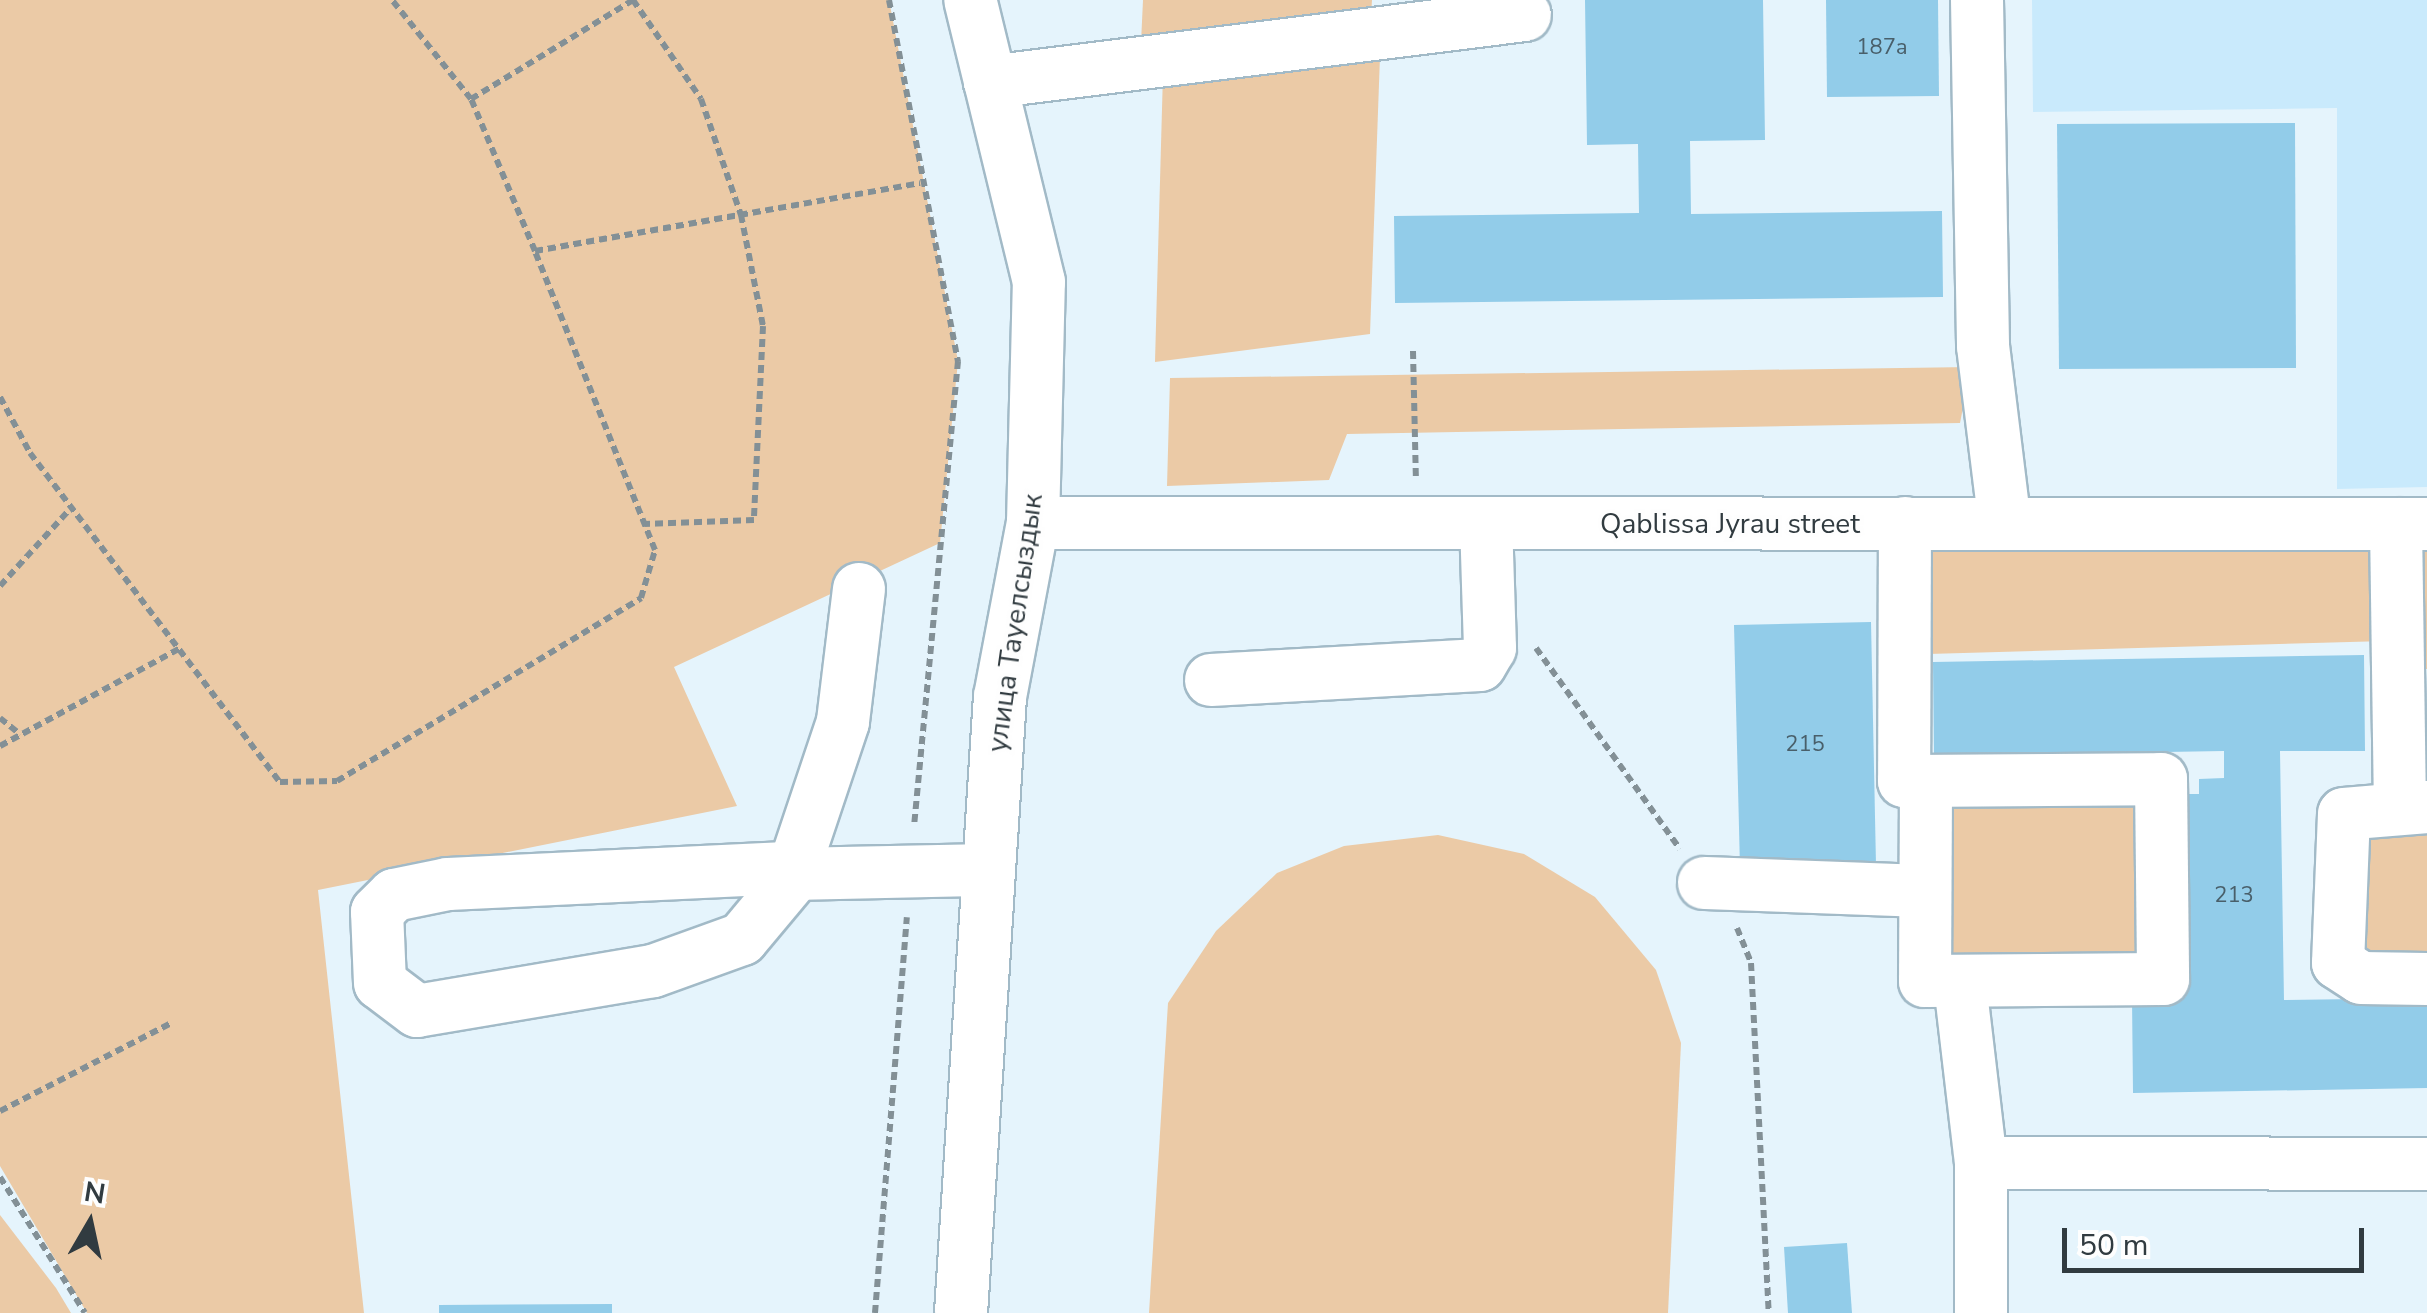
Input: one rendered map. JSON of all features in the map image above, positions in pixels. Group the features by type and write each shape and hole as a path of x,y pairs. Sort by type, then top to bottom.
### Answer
{"street":[{"name":"улица Тауелсыздык","path":"962,1313 1000,697 1033,523 1039,282 970,0"},
{"path":"1977,0 1983,346 2005,524"},
{"path":"990,82 1394,16 1525,15"},
{"name":"Qablissa Jyrau street","path":"1033,523 2412,524"},
{"path":"1210,680 1466,672 1490,648 1486,524"},
{"path":"1905,524 1904,782 2161,779 2164,979 1960,984 1925,981 1926,782"},
{"path":"2412,524 2414,807 2344,814 2338,963 2361,978 2427,979"},
{"path":"858,590 844,722 792,874 742,939 654,972 417,1012 380,983 377,912 394,895 448,884 792,874 989,870"},
{"path":"1704,883 1925,892"},
{"path":"1960,984 1982,1163 1981,1313"},
{"path":"1982,1163 2426,1171"}],"path":[{"path":"0,397 72,508 280,782 337,780 641,598 655,550 535,251 471,99 392,0"},
{"path":"471,99 633,0 701,99 740,215 763,326 754,520 644,524"},
{"path":"875,1313 910,872 958,361 920,183 888,0"},
{"path":"535,251 920,183"},
{"path":"1413,351 1416,524"},
{"path":"0,586 72,508"},
{"path":"1488,580 1747,942 1769,1313"},
{"path":"0,746 179,649"},
{"path":"0,718 20,734"},
{"path":"0,1111 170,1023"},
{"path":"0,1177 85,1313"}],"shaded area":[{"path":"0,0 889,0 958,361 940,543 674,667 737,806 318,890 364,1313 87,1313 0,1166"},
{"path":"1143,0 1372,0 1371,17 1141,43"},
{"path":"2032,0 2427,0 2427,487 2337,489 2337,108 2033,112"},
{"path":"1380,56 1370,334 1155,362 1163,73"},
{"path":"1971,367 1960,423 1347,434 1329,480 1167,486 1170,378"},
{"path":"1884,547 2427,550 2427,669 2389,669 2386,641 1893,655"},
{"path":"2144,792 2149,965 1939,963 1937,797"},
{"path":"2347,826 2427,826 2427,968 2347,968"},
{"path":"1438,835 1524,854 1595,897 1656,970 1681,1043 1668,1313 1149,1313 1168,1003 1216,931 1277,873 1344,846"},
{"path":"0,1215 56,1288 71,1313 0,1313"}],"building":[{"path":"1585,0 1763,0 1765,140 1690,141 1691,214 1942,211 1943,297 1395,303 1394,216 1639,213 1638,144 1587,145"},
{"path":"1826,0 1938,0 1939,96 1827,97"},
{"path":"2295,123 2296,368 2059,369 2057,124"},
{"path":"1871,622 1876,865 1740,868 1734,625"},
{"path":"2364,655 2365,751 2280,751 2284,1000 2427,998 2427,1088 2133,1093 2132,998 2186,997 2183,794 2199,794 2199,779 2224,778 2224,751 1934,756 1933,662"},
{"path":"1847,1243 1852,1313 1788,1313 1784,1247"},
{"path":"612,1304 612,1313 439,1313 439,1305"}]}
